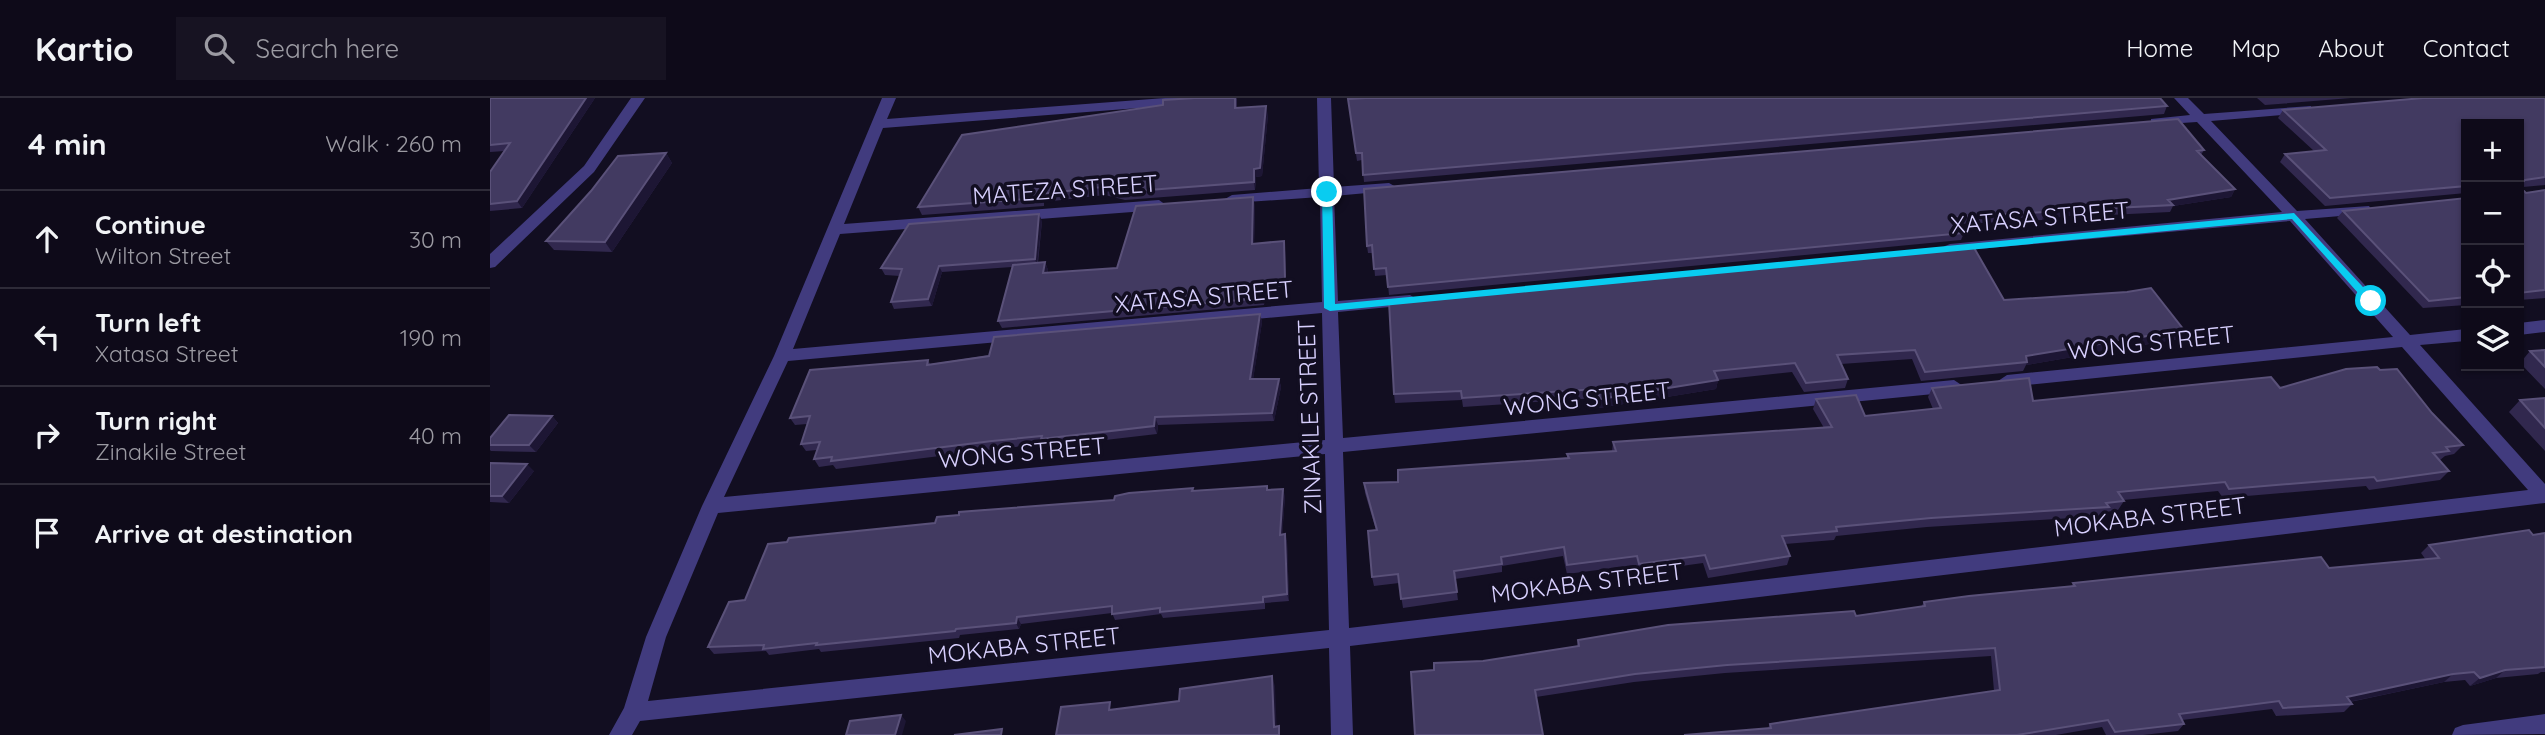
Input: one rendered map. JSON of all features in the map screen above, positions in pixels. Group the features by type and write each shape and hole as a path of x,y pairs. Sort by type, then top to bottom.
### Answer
{"street":[{"path":"490,263 589,169 638,98"},
{"path":"620,735 634,712 656,637 711,506 782,356 889,98"},
{"path":"878,124 1216,98"},
{"name":"ZINAKILE STREET","path":"1324,98 1336,447 1342,735"},
{"path":"2181,98 2294,216 2545,495"},
{"path":"2145,123 2321,107"},
{"path":"1217,200 1410,185"},
{"name":"MATEZA STREET","path":"834,230 1176,204"},
{"name":"XATASA STREET","path":"1936,250 2387,207"},
{"name":"XATASA STREET","path":"782,356 1426,298"},
{"path":"2524,329 2545,327"},
{"name":"WONG STREET","path":"711,506 2461,336"},
{"name":"MOKABA STREET","path":"634,712 1338,638 2545,495"},
{"path":"2463,735 2545,724"}],"building":[{"path":"490,98 586,98 517,201 490,204 490,172 510,143 490,145"},
{"path":"1235,98 1235,108 1266,106 1260,168 1254,169 1254,182 1122,192 1102,187 1041,194 1041,198 918,207 962,135 1163,105 1163,100"},
{"path":"2160,98 2167,106 1363,175 1362,153 1356,153 1348,99"},
{"path":"2423,98 2545,98 2545,177 2524,181 2524,119 2461,119 2461,186 2330,198 2285,154 2326,150 2283,110"},
{"path":"2178,119 2204,150 2197,151 2235,189 2168,200 2173,205 2113,208 2095,205 2045,212 1955,217 1964,233 1388,287 1386,268 1374,269 1372,245 1367,246 1364,189"},
{"path":"666,153 605,242 546,241 618,156"},
{"path":"2545,190 2545,290 2524,292 2524,191"},
{"path":"1253,197 1252,244 1284,241 1285,279 1265,281 1263,298 998,321 1013,265 1045,262 1043,273 1117,268 1136,206"},
{"path":"2461,199 2461,298 2429,301 2343,211"},
{"path":"1039,214 1035,259 939,266 928,299 891,302 902,269 881,268 909,224"},
{"path":"1973,246 2004,300 2151,288 2184,330 2026,356 2027,362 1925,372 1915,350 1837,355 1848,379 1806,383 1795,363 1714,371 1718,380 1600,399 1597,389 1462,398 1461,391 1394,394 1389,302"},
{"path":"1260,314 1250,379 1279,379 1272,413 1155,417 1154,426 1041,439 1042,436 992,441 831,461 832,457 814,459 820,442 801,444 810,416 790,418 810,370 928,360 927,365 989,356 994,337"},
{"path":"2545,350 2545,367 2530,351"},
{"path":"2377,367 2380,370 2397,369 2432,413 2463,445 2446,447 2449,451 2433,453 2449,471 2377,481 2374,477 2229,489 2225,482 2118,492 2124,501 2106,503 2109,507 1836,527 1837,531 1782,536 1790,556 1710,569 1705,555 1639,564 1637,556 1567,565 1564,547 1501,557 1502,564 1454,571 1457,592 1401,599 1398,574 1372,577 1368,531 1377,530 1364,483 1398,482 1398,470 1569,458 1567,454 1616,451 1613,442 1832,427 1816,399 1856,395 1865,416 1941,408 1932,388 2029,378 2033,401 2271,377 2280,388 2346,369"},
{"path":"2545,398 2545,428 2520,400"},
{"path":"509,415 552,416 529,445 490,445 490,438"},
{"path":"490,463 527,464 502,496 490,496"},
{"path":"1267,486 1267,490 1283,489 1280,535 1285,534 1287,594 1263,597 1263,602 1160,612 1160,608 1112,614 1112,606 1017,617 1016,623 955,631 763,649 764,645 708,647 729,602 745,600 768,544 787,542 789,538 935,523 937,517 959,515 959,512 1114,500 1115,496 1129,493"},
{"path":"2529,530 2533,535 2545,533 2545,667 2505,670 2480,678 2474,672 2453,674 2347,697 2352,704 2283,708 2279,701 2179,714 2184,724 2115,732 2108,720 2017,735 1684,735 1771,728 1770,724 2000,690 1995,648 1727,665 1635,674 1535,690 1543,735 1415,735 1411,672 1434,670 1434,663 1483,661 1579,646 1578,640 1668,625 1854,611 1856,616 1925,606 1924,602 1969,596 2321,557 2329,568 2439,558 2429,545"},
{"path":"1272,676 1274,727 1279,726 1279,735 1056,735 1061,707 1110,702 1109,710 1179,701 1180,689"},
{"path":"901,715 895,735 846,735 850,721"},
{"path":"1002,729 1001,735 954,735"}],"route":[{"path":"1327,192 1330,308 2294,216 2371,301"}]}
